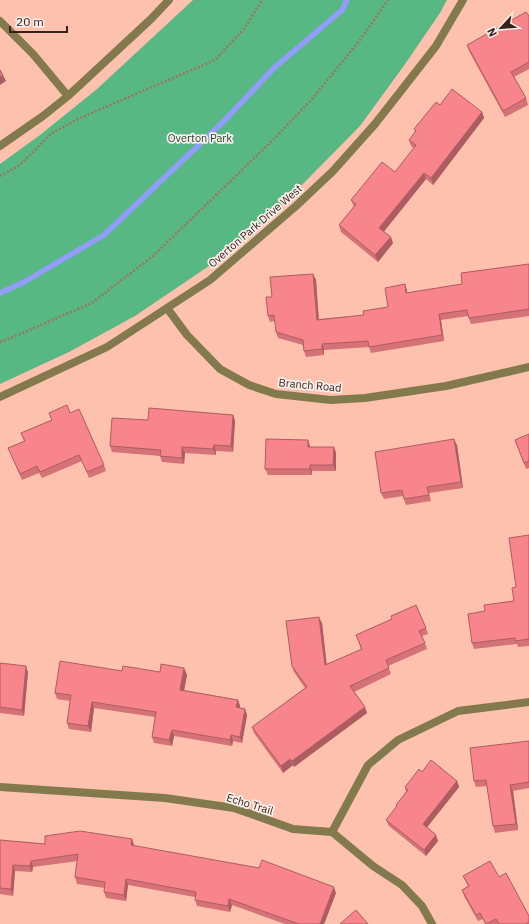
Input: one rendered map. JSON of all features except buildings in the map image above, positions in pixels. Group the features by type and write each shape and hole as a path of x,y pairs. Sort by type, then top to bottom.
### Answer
{"street":[{"path":"0,146 68,96 151,19 169,0"},
{"name":"Overton Park Drive West","path":"0,397 107,347 210,280 296,206 333,171 375,124 436,46 463,0"},
{"path":"0,20 33,54 68,96"},
{"name":"Branch Road","path":"168,308 187,335 220,369 249,385 276,394 331,400 366,398 446,386 529,367"},
{"path":"432,924 422,906 402,885 373,866 332,832 368,764 398,740 458,711 529,702"},
{"name":"Echo Trail","path":"0,786 165,798 234,808 293,829 332,832"}],"path":[{"path":"0,176 20,165 52,134 80,118 215,60 244,29 262,0"},
{"path":"0,342 92,304 153,256 274,139 312,99 360,40 388,0"}],"green space":[{"name":"Overton Park","path":"193,0 447,0 440,13 403,67 360,126 295,192 254,230 212,264 135,316 69,352 0,384 0,164 40,135 97,89"}],"waterway":[{"path":"0,293 24,282 104,235 223,122 274,68 342,10 347,0"}]}
